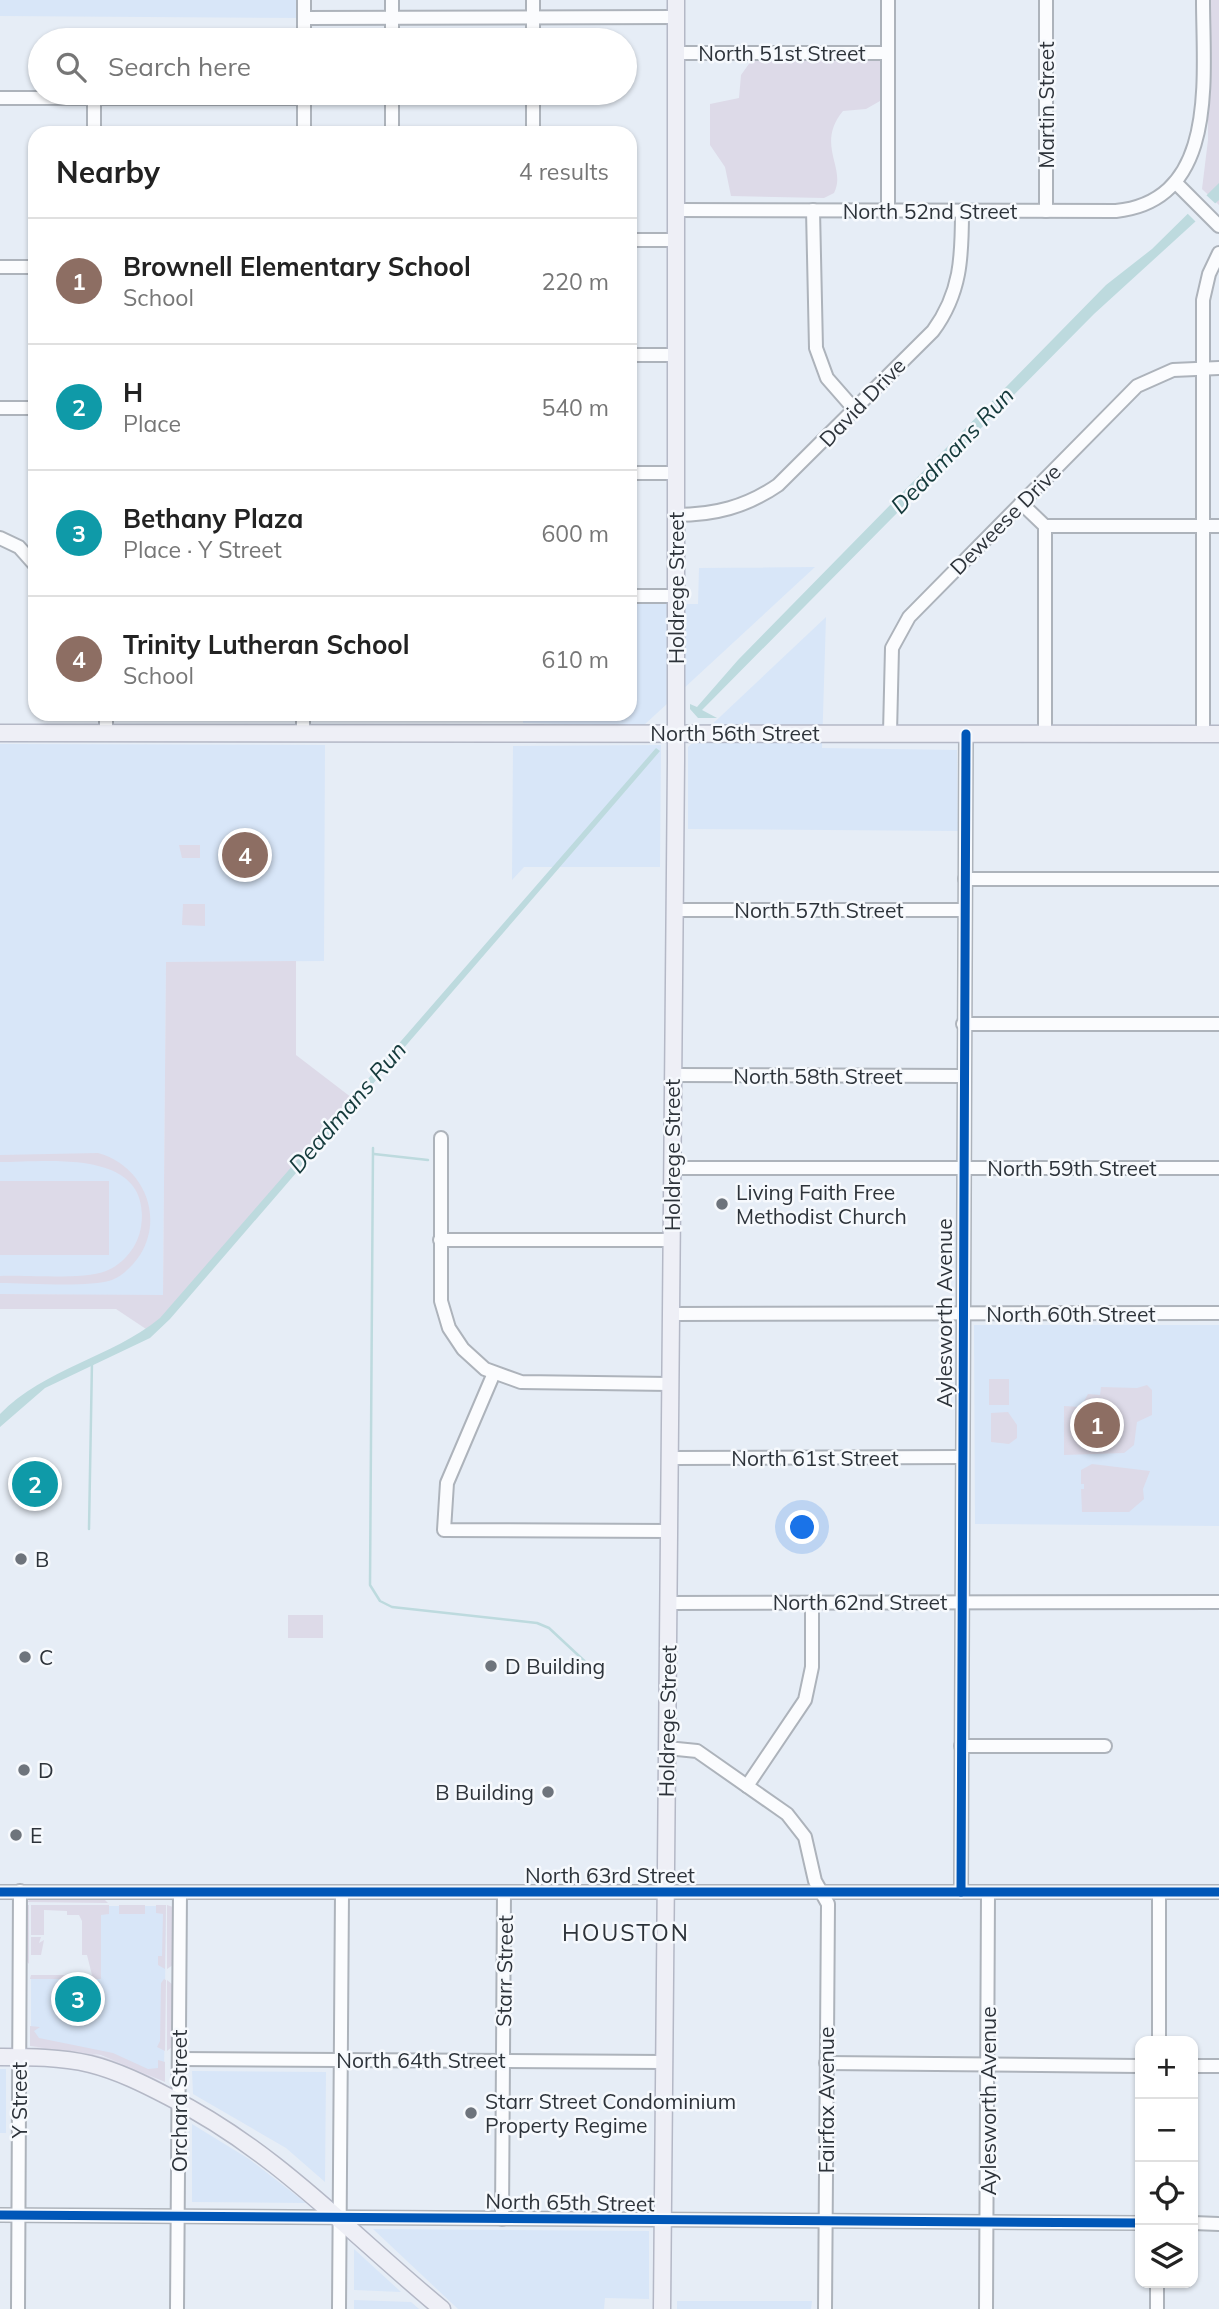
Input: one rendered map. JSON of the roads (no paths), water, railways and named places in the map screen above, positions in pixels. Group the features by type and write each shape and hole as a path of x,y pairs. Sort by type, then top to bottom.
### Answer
{"main road":[{"name":"Holdrege Street","path":"662,2309 676,733 676,0"},
{"name":"North 56th Street","path":"0,733 1211,734"},
{"path":"0,2057 63,2059 95,2066 179,2102 257,2151 340,2217 436,2309"},
{"path":"417,2289 442,2309"}],"street":[{"path":"304,0 304,28"},
{"path":"392,0 392,28"},
{"path":"533,0 533,28"},
{"path":"888,0 888,210"},
{"name":"Martin Street","path":"1046,0 1046,211"},
{"path":"1203,0 1203,132 1192,161 1177,184 1216,223"},
{"path":"304,18 676,17"},
{"name":"North 51st Street","path":"676,53 888,53"},
{"path":"0,98 28,98"},
{"path":"94,105 94,126"},
{"path":"303,126 304,105"},
{"path":"392,105 392,126"},
{"path":"533,105 533,126"},
{"name":"North 52nd Street","path":"676,210 1125,210 1153,200 1177,184"},
{"path":"813,210 816,348 827,378 855,411"},
{"name":"David Drive","path":"676,515 725,511 764,494 794,472 933,331 947,310 960,274 962,211"},
{"path":"637,240 676,240"},
{"path":"1211,734 1203,526 1204,291 1219,253"},
{"path":"0,267 28,267"},
{"path":"637,355 676,355"},
{"name":"Deweese Drive","path":"890,733 890,662 892,648 902,626 1137,386 1168,371 1219,368"},
{"path":"0,408 28,408"},
{"path":"637,473 676,473"},
{"path":"1021,503 1045,526 1219,526"},
{"path":"1045,526 1045,734"},
{"path":"0,538 19,547 28,557"},
{"path":"637,596 675,596"},
{"path":"106,721 106,733"},
{"path":"303,721 303,733"},
{"name":"Aylesworth Avenue","path":"961,1892 961,1314 966,734"},
{"path":"965,879 1219,879"},
{"name":"North 57th Street","path":"674,909 964,910"},
{"path":"963,1024 1219,1024"},
{"name":"North 58th Street","path":"673,1075 963,1076"},
{"path":"441,1138 440,1292 446,1321 463,1349 494,1373 536,1384 670,1384"},
{"name":"North 59th Street","path":"672,1168 1219,1168"},
{"path":"440,1240 671,1240"},
{"name":"North 60th Street","path":"671,1314 1219,1314"},
{"path":"494,1373 447,1483 444,1530 669,1531"},
{"name":"North 61st Street","path":"670,1458 961,1457"},
{"path":"747,1786 805,1700 812,1667 812,1602"},
{"name":"North 62nd Street","path":"668,1603 1219,1602"},
{"path":"961,1746 1105,1746"},
{"name":"Fairfax Avenue","path":"667,1748 697,1751 781,1809 800,1829 809,1847 815,1881 828,1904 825,2309"},
{"name":"Y Street","path":"18,2309 20,1891"},
{"name":"North 63rd Street","path":"0,1892 1219,1892"},
{"name":"Orchard Street","path":"177,2309 180,1892"},
{"path":"339,2309 342,1892"},
{"name":"Starr Street","path":"502,2219 504,1892"},
{"name":"Aylesworth Avenue","path":"986,2309 988,1892"},
{"path":"1159,1892 1159,2036"},
{"name":"North 64th Street","path":"179,2059 664,2062"},
{"path":"826,2063 1135,2066"},
{"path":"1198,2066 1219,2066"},
{"name":"North 65th Street","path":"0,2216 1135,2223"},
{"path":"1198,2223 1219,2224"},
{"path":"1157,2288 1157,2309"}],"water":[{"name":"Deadmans Run","path":"1219,183 1219,200 1094,314 702,710 717,718 698,718 690,709 690,704 697,707 738,660 1106,285 1152,249"},
{"name":"Deadmans Run","path":"656,748 660,751 170,1319 150,1338 45,1388 0,1427 0,1414 37,1385 121,1343 160,1318"}],"waterway":[{"path":"373,1148 370,1585 380,1601 392,1607 537,1623 549,1628 593,1669"},
{"path":"374,1154 428,1160"},
{"path":"89,1529 92,1361"}],"place":[{"name":"Trinity Lutheran School","path":"245,855"},
{"name":"Living Faith Free Methodist Church","path":"722,1204"},
{"name":"Brownell Elementary School","path":"1097,1425"},
{"name":"H","path":"35,1484"},
{"name":"B","path":"21,1559"},
{"name":"C","path":"25,1657"},
{"name":"D Building","path":"491,1666"},
{"name":"D","path":"24,1770"},
{"name":"B Building","path":"548,1792"},
{"name":"E","path":"16,1835"},
{"name":"Bethany Plaza","path":"78,1999"},
{"name":"Starr Street Condominium Property Regime","path":"471,2113"}],"district":[{"name":"HOUSTON","path":"626,1932"}]}
